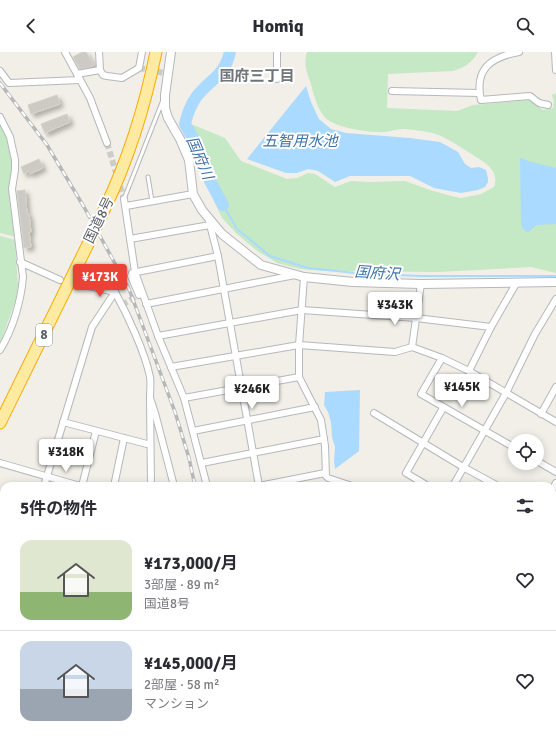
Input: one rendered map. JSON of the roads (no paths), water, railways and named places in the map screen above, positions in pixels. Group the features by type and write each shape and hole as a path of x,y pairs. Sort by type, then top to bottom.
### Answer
{"highway":[{"name":"国道8号","path":"0,423 106,208 117,182 136,133 149,87 156,52"}],"street":[{"path":"65,52 90,98 107,143"},
{"path":"99,52 100,70 103,74 111,78 125,77 139,68 142,52"},
{"path":"171,52 165,95 165,108 168,118 178,135 189,160 193,194 210,223 262,265 304,278 353,282 421,284 556,282"},
{"path":"277,52 277,80"},
{"path":"519,52 504,55 489,63 482,73 480,93 481,100 530,96 539,103 548,105"},
{"path":"555,52 556,70"},
{"path":"0,71 9,83 79,77 100,70"},
{"path":"392,91 480,93"},
{"path":"0,117 10,138 15,160 12,189 23,277 22,290 8,337 0,350"},
{"path":"126,206 193,194"},
{"path":"124,199 135,272 158,336 184,398 207,482"},
{"path":"130,239 210,223"},
{"path":"210,223 218,256 258,482"},
{"path":"138,295 131,276 132,273 218,256"},
{"path":"20,262 60,280"},
{"path":"146,304 295,276"},
{"path":"304,278 299,345 299,377 321,420 324,439 325,473 328,478 340,482"},
{"path":"469,371 490,327 517,282"},
{"path":"412,347 421,284"},
{"path":"90,286 115,292 142,352 150,378 151,482"},
{"path":"45,482 92,327 115,292"},
{"path":"454,482 485,431 506,393 535,334 556,299"},
{"path":"158,336 302,310 416,318 490,327"},
{"path":"171,367 299,345 395,352 412,347 442,358 469,371 556,422"},
{"path":"442,358 421,394 508,444"},
{"path":"184,398 299,377"},
{"path":"541,414 556,387"},
{"path":"150,398 173,482"},
{"path":"193,431 315,407"},
{"path":"421,482 406,473 443,408"},
{"path":"374,413 491,482"},
{"path":"63,422 147,444"},
{"path":"82,482 96,431"},
{"path":"115,482 124,438"},
{"path":"202,463 324,439"},
{"path":"0,463 67,482"},
{"path":"544,465 556,472"},
{"path":"279,482 325,473"}],"lane":[{"path":"124,199 165,95"},
{"path":"148,177 152,201"},
{"path":"0,355 8,337"}],"water":[{"name":"五智用水池","path":"306,86 311,102 319,119 331,129 346,133 440,142 458,152 465,164 471,168 479,167 486,170 488,182 485,187 478,190 461,193 434,188 410,176 350,176 335,182 318,171 308,169 297,173 286,173 247,159"},
{"path":"522,158 556,168 556,224 537,225 528,232 523,229 521,224 520,159"},
{"path":"360,390 359,451 335,469 335,447 332,437 331,422 324,405 325,392"}],"waterway":[{"name":"国府川","path":"223,205 209,179 200,151 185,124 195,99 202,90 221,72 230,52"},
{"name":"国府沢","path":"223,205 237,229 270,256 308,268 365,274 423,276 556,276"}],"tunnel":[{"path":"139,68 169,74"},
{"path":"107,143 124,199"},
{"path":"67,282 89,286"},
{"path":"122,305 139,295"}],"railway":[{"path":"0,83 47,145 84,207 129,289 175,412 189,458 194,482"}],"district":[{"name":"国府三丁目","path":"257,76"}]}
